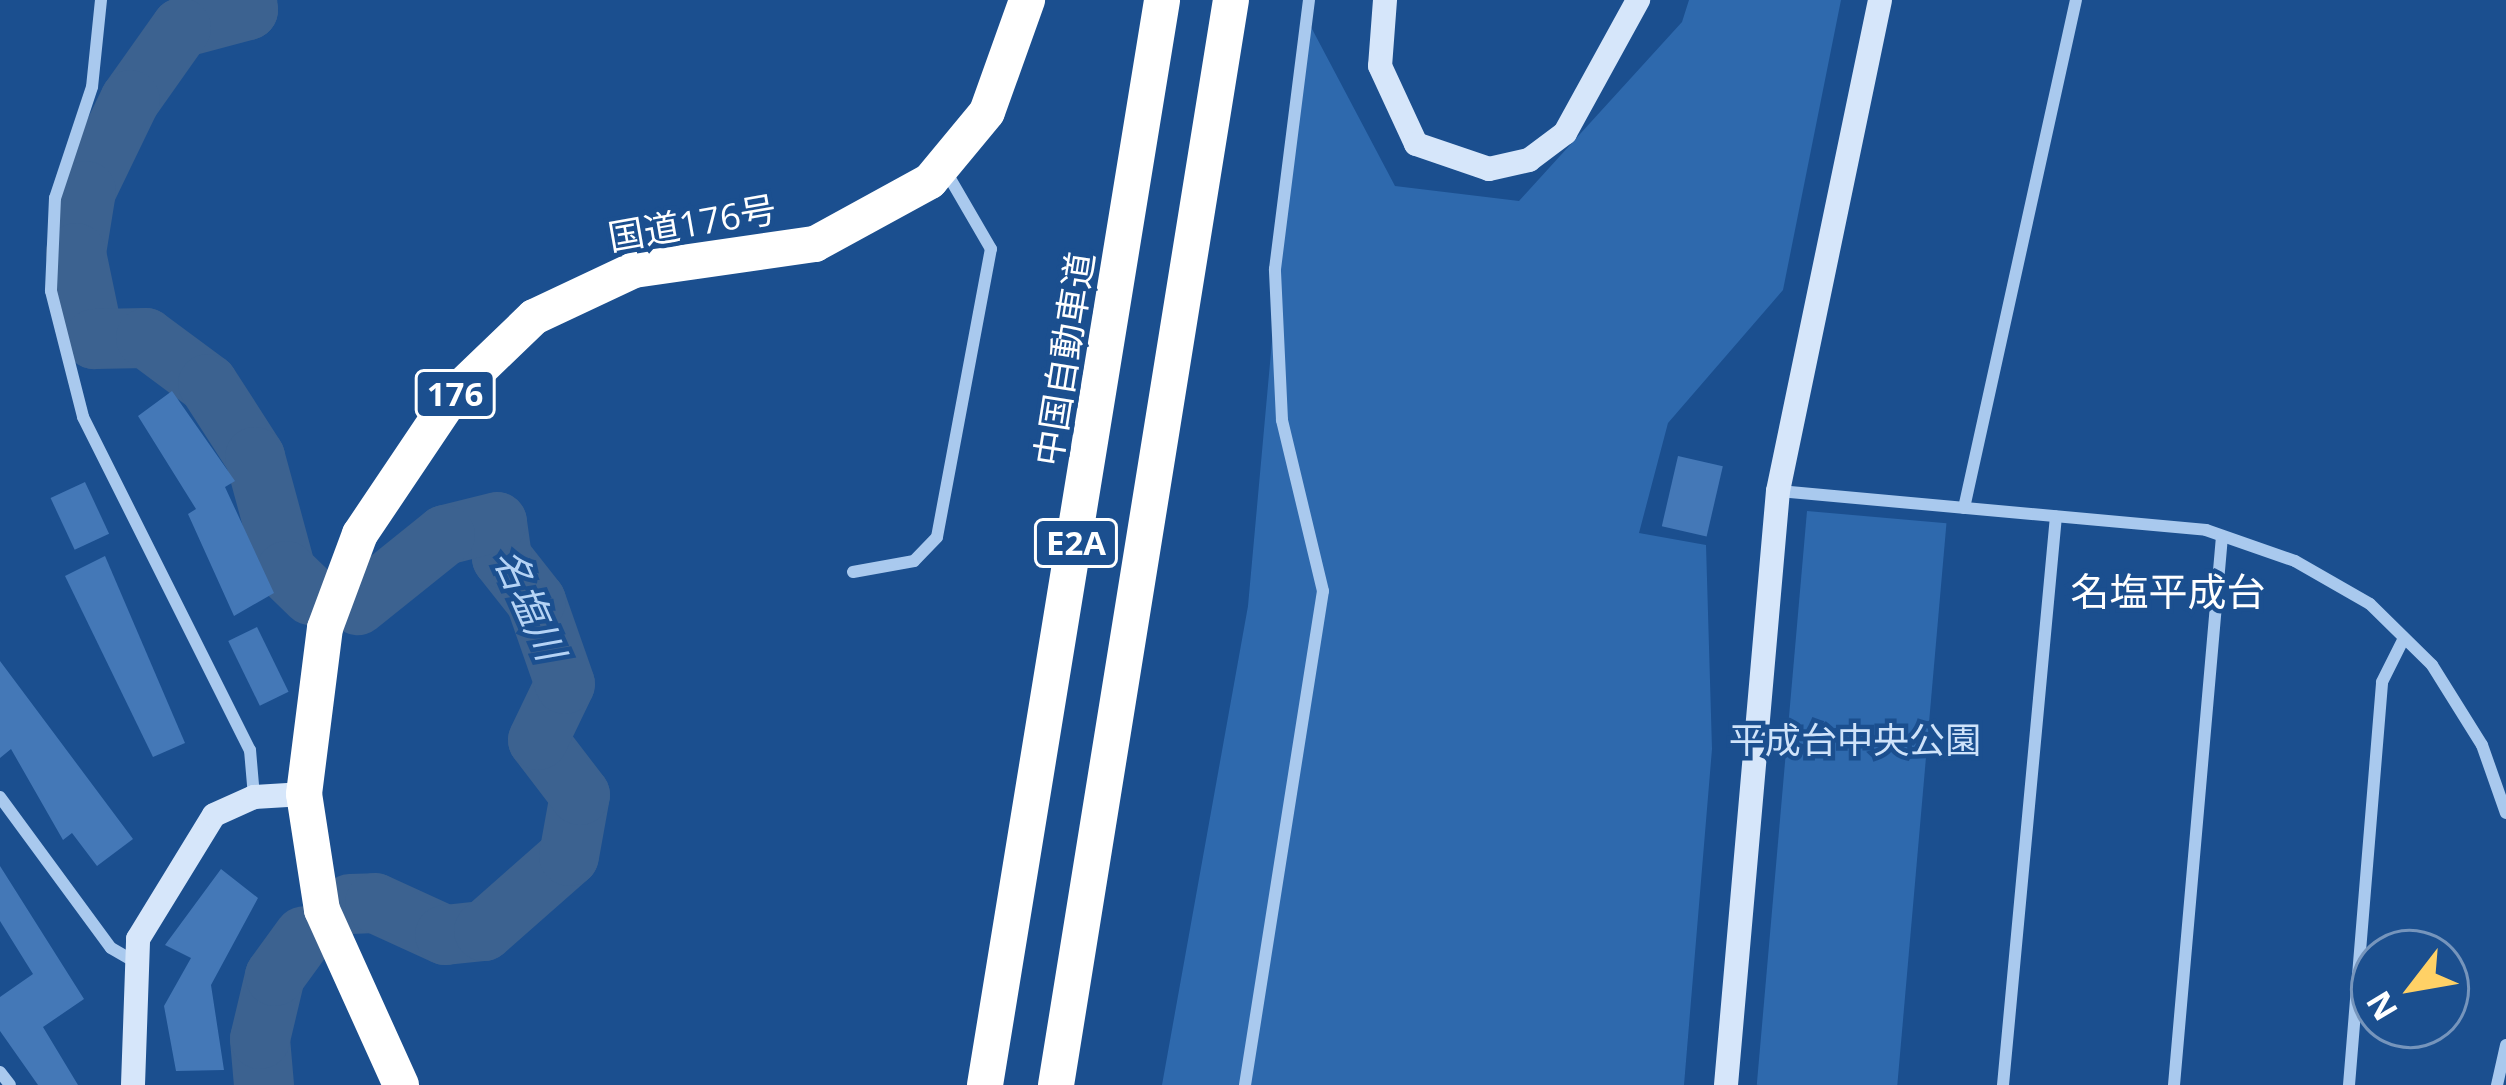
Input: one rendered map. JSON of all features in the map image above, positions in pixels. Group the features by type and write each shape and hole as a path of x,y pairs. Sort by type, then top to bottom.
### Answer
{"highway":[{"name":"国道176号","path":"401,1085 322,910 304,794 316,673 347,559 454,394 504,340 571,294 634,270 856,230 943,167 1006,76 1027,0"},
{"name":"中国自動車道","path":"985,1085 1162,0"},
{"name":"E2A","path":"1056,1085 1231,0"}],"street":[{"path":"100,0 92,87 55,198 51,290 83,417 250,750 254,797"},
{"path":"1245,1085 1323,591 1282,421 1275,269 1309,0"},
{"path":"1385,0 1380,66 1416,144 1489,169 1529,160 1565,133 1638,0"},
{"path":"1726,1085 1778,491 1880,0"},
{"path":"1964,508 2076,0"},
{"path":"853,572 914,561 937,537 991,249 943,167"},
{"path":"1778,491 2222,536 2295,561 2404,638 2482,745 2506,813"},
{"path":"2003,1085 2056,516"},
{"path":"2174,1085 2222,536"},
{"path":"2349,1085 2382,682 2404,638"},
{"path":"134,1085 137,939 214,815 254,797 304,794"},
{"path":"0,797 111,948 137,963"},
{"path":"2497,1085 2506,1045"},
{"path":"0,1072 10,1085"}],"green space":[{"path":"1689,0 1841,0 1783,290 1668,423 1639,533 1706,545 1712,749 1684,1085 1162,1085 1248,606 1302,10 1395,186 1519,201 1682,22"},
{"name":"平成台中央公園","path":"1807,511 1946,523 1897,1085 1757,1085"}],"building":[{"path":"172,391 235,481 225,487 274,593 234,616 188,514 196,509 138,416"},
{"path":"1678,456 1723,466 1707,537 1662,526"},
{"path":"85,482 109,534 75,550 51,498"},
{"path":"105,556 185,743 153,757 65,576"},
{"path":"257,627 289,692 260,706 228,641"},
{"path":"0,661 133,839 97,866 72,833 63,840 11,749 0,758"},
{"path":"0,866 84,999 43,1027 78,1085 38,1085 0,1031 0,997 33,974 0,921"},
{"path":"221,869 258,898 211,985 224,1070 176,1071 164,1006 191,958 165,945"}],"waterway":[{"name":"名塩川","path":"247,0 248,10 181,28 130,100 86,191 76,253 94,339 146,338 208,384 255,457 286,571 311,595"},
{"name":"名塩川","path":"350,904 375,903 445,935 484,931 569,856 580,795 538,740 565,684 536,601 502,558 497,522 445,535 358,605"},
{"name":"名塩川","path":"264,1085 260,1039 275,976 304,936"}],"district":[{"name":"名塩平成台","path":"2168,591"}]}
